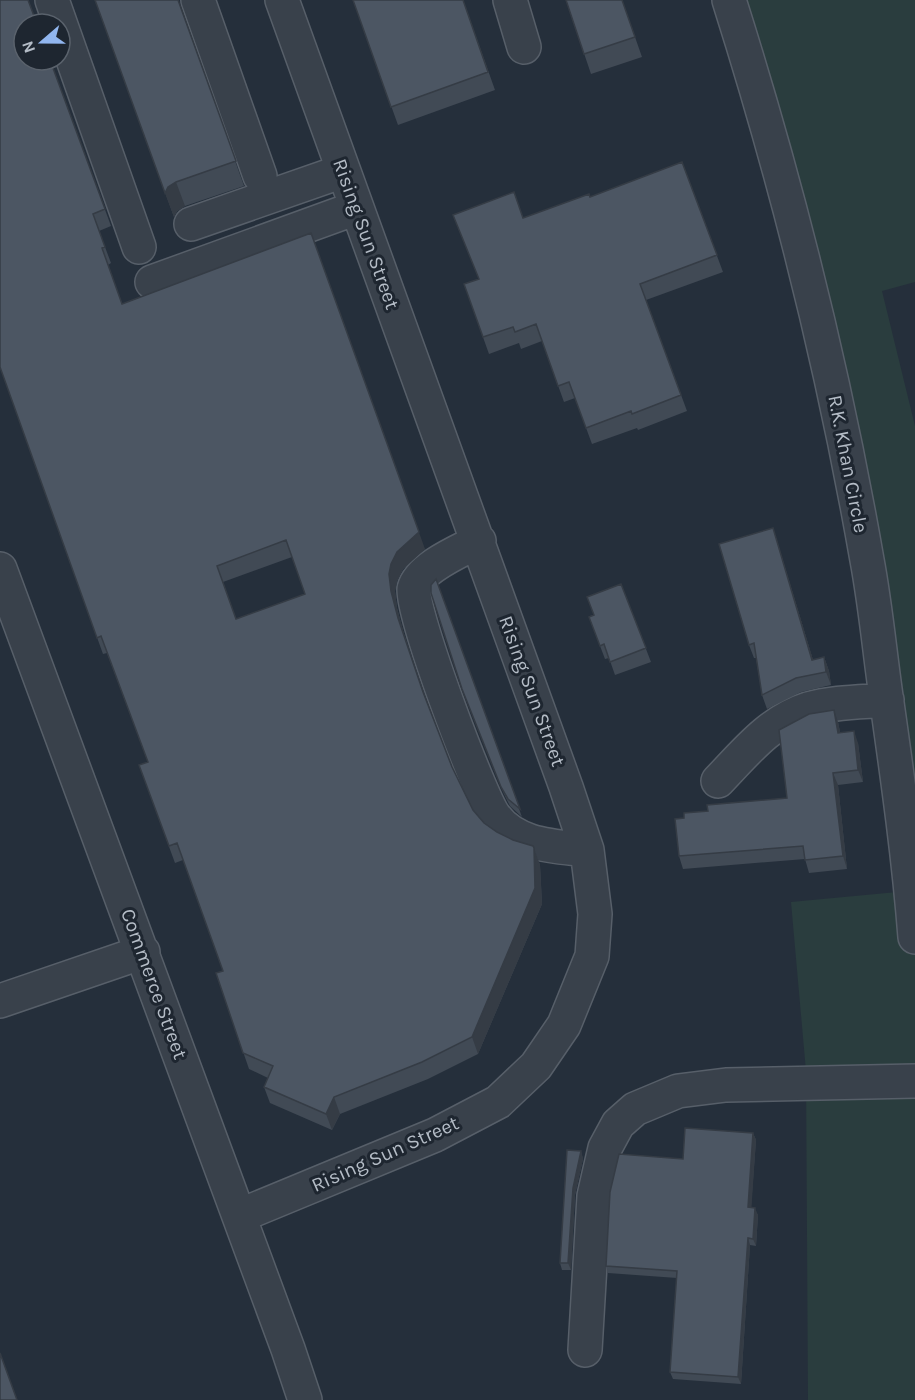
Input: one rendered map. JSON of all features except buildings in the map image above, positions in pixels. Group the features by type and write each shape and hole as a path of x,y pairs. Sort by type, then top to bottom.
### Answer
{"street":[{"path":"52,0 139,248"},
{"path":"198,0 260,176"},
{"name":"Rising Sun Street","path":"239,1216 435,1135 498,1102 536,1066 564,1025 592,956 595,914 587,850 566,787 282,0"},
{"path":"510,0 524,47"},
{"name":"R.K. Khan Circle","path":"729,0 755,83 792,217 825,353 868,561 887,700 904,748 915,937"},
{"path":"191,224 343,171"},
{"path":"152,282 356,208"},
{"path":"479,541 429,569 418,579 414,591 414,604 431,655 484,798 495,817 511,832 532,843 587,850"},
{"name":"Commerce Street","path":"0,569 143,952 288,1349 304,1400"},
{"path":"718,781 762,736 785,718 808,709 887,700"},
{"path":"0,1001 143,952"},
{"path":"585,1350 594,1196 605,1148 618,1125 634,1109 678,1091 726,1085 915,1081"}],"shaded area":[{"path":"726,0 915,0 915,282 882,291 915,426 915,1400 808,1400 806,1071 791,902 908,891 864,559"}]}
